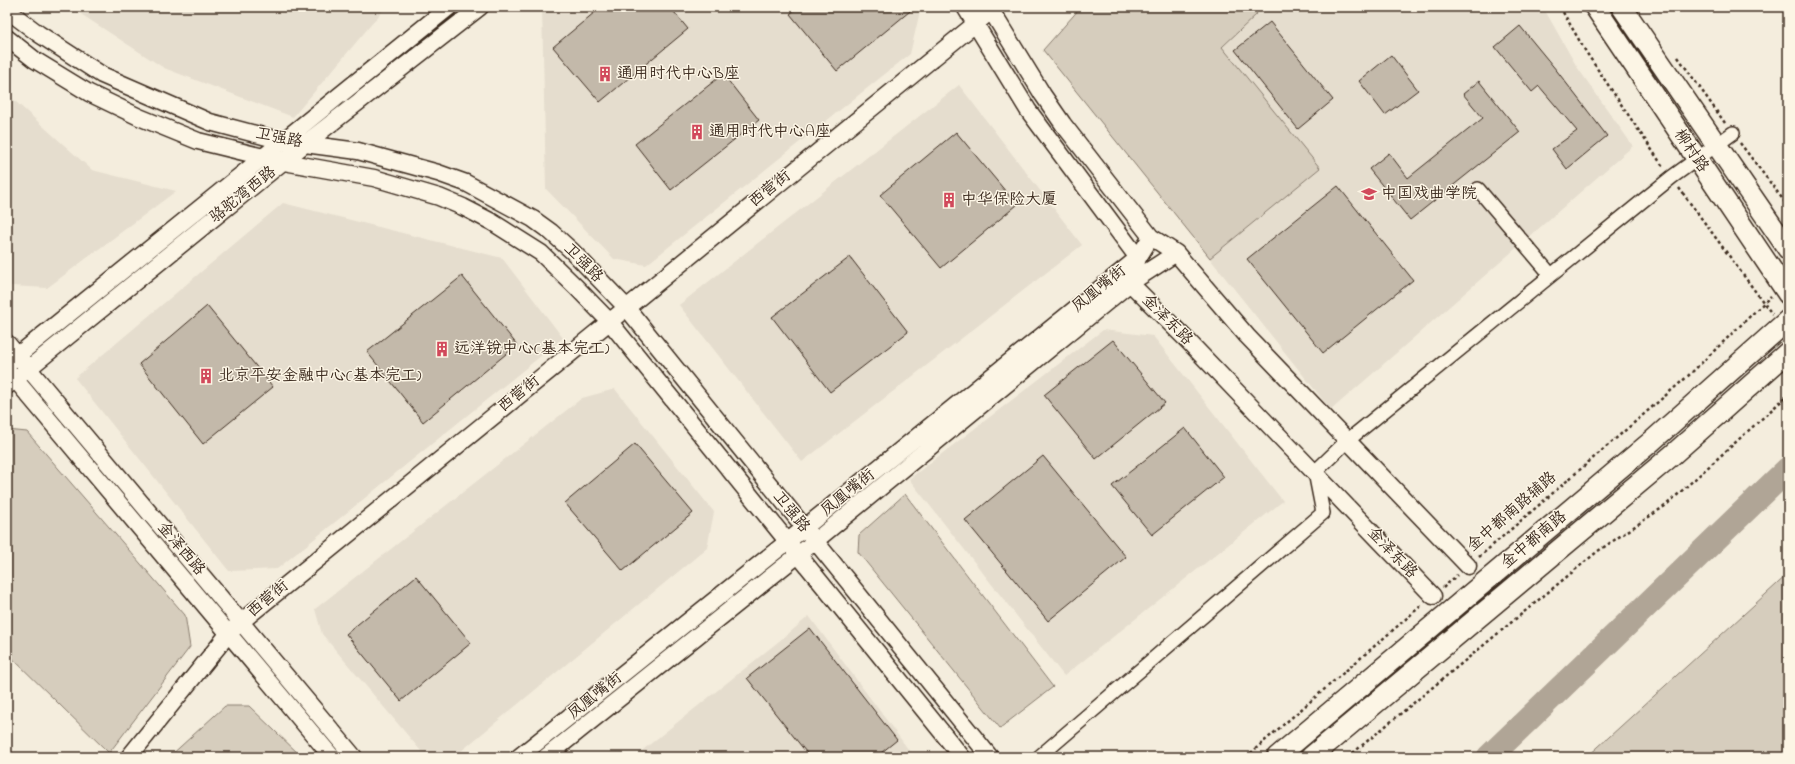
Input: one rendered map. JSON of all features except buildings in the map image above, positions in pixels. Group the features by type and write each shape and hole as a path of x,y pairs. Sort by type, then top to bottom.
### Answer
{"main road":[{"name":"柳村路","path":"1595,7 1785,289"},
{"name":"柳村路","path":"1622,7 1788,249"},
{"name":"金中都南路","path":"1277,757 1652,441 1788,320"},
{"name":"金中都南路","path":"1311,757 1670,457 1788,352"}],"street":[{"name":"骆驼湾西路","path":"12,360 449,7"},
{"name":"骆驼湾西路","path":"10,378 28,369 306,143 480,7"},
{"path":"965,7 1041,129 1138,258"},
{"path":"990,9 1063,124 1151,238 1176,253 1247,336 1468,566"},
{"name":"西营街","path":"129,757 229,633 242,621 990,9"},
{"name":"卫强路","path":"7,10 39,34 102,75 210,122 282,141 358,151 438,173 466,183 492,196 533,219 551,232 572,251 626,307 990,757"},
{"name":"卫强路","path":"7,38 35,60 89,93 139,117 198,141 284,162 374,178 439,197 492,222 541,253 576,286 609,321 962,757"},
{"path":"1039,757 1323,513 1315,472 1347,441 1696,159 1715,144 1733,133"},
{"path":"1478,189 1551,275"},
{"name":"凤凰嘴街","path":"519,757 788,542 1138,258 1151,238"},
{"name":"凤凰嘴街","path":"546,757 798,555 1130,283 1176,253"},
{"name":"金泽东路","path":"1138,258 1130,283 1315,472 1433,596"},
{"name":"金泽西路","path":"7,343 12,360 28,369 242,621 354,757"},
{"name":"金泽西路","path":"10,378 229,633 332,757"}],"path":[{"path":"1675,52 1788,206"},
{"name":"金中都南路辅路","path":"1246,757 1688,376 1785,289"},
{"path":"1348,757 1598,551 1665,506 1788,394"}],"shaded area":[{"path":"70,7 386,7 293,117 164,68"},
{"path":"542,7 921,7 910,54 646,265 614,259 546,189"},
{"name":"中国戏曲学院","path":"1081,7 1543,7 1577,67 1633,146 1331,410 1043,50"},
{"path":"1081,7 1252,7 1257,14 1222,47 1320,168 1210,258 1043,50"},
{"path":"959,85 1082,245 802,462 679,305"},
{"path":"7,94 92,170 176,191 47,288 11,286 7,282"},
{"path":"283,203 502,258 563,338 277,569 229,571 75,378"},
{"path":"1103,330 1153,336 1283,501 1064,676 909,479"},
{"path":"615,389 714,512 707,548 454,757 433,757 421,751 322,634 315,609 582,398"},
{"path":"7,430 27,432 185,615 190,647 109,753 7,653"},
{"path":"905,494 1053,687 1000,728 858,552 859,535"},
{"path":"1788,574 1788,757 1587,757"},
{"path":"809,616 914,757 634,757 788,634"},
{"path":"225,706 249,706 302,757 169,757"}],"waterway":[{"path":"1489,757 1788,469"}],"place":[{"name":"通用时代中心B座","path":"605,74"},
{"name":"通用时代中心A座","path":"697,132"},
{"name":"中国戏曲学院","path":"1369,194"},
{"name":"中华保险大厦","path":"949,200"},
{"name":"远洋锐中心(基本完工)","path":"442,349"},
{"name":"北京平安金融中心(基本完工)","path":"206,376"}]}
